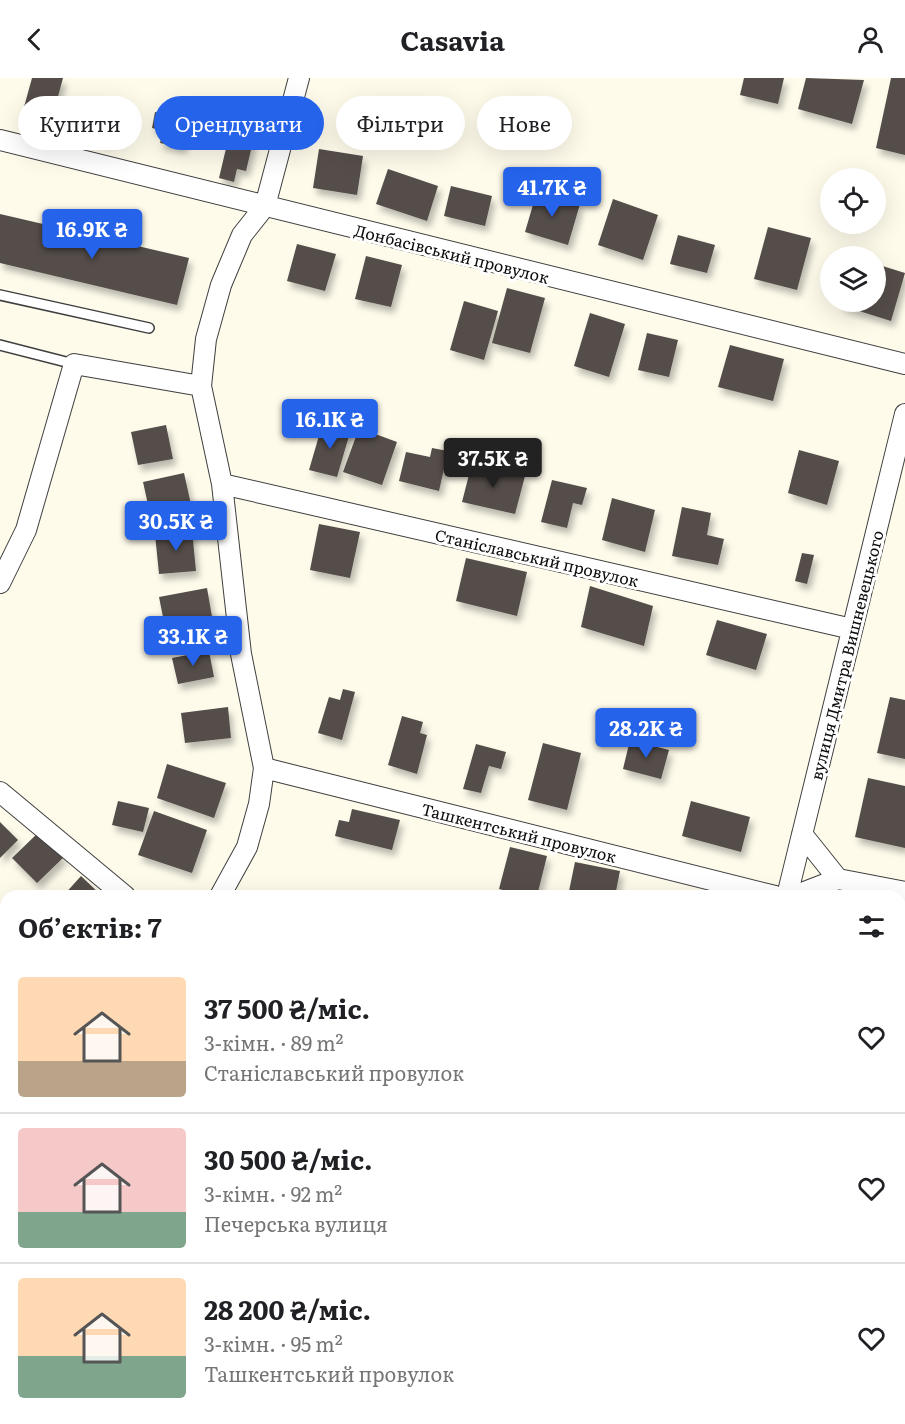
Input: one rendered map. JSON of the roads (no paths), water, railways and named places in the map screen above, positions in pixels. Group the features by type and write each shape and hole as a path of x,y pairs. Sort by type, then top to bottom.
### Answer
{"street":[{"path":"223,890 247,847 259,804 264,768 241,654 222,484 201,386 207,339 221,285 242,235 265,206 299,78"},
{"name":"Донбасівський провулок","path":"0,140 905,364"},
{"path":"0,583 26,530 75,364 201,386"},
{"name":"вулиця Дмитра Вишневецького","path":"788,890 905,414"},
{"name":"Станіславський провулок","path":"222,484 852,629"},
{"name":"Ташкентський провулок","path":"264,768 751,890"},
{"path":"0,792 118,890"},
{"path":"802,834 838,879"},
{"path":"810,890 838,879 895,890"}],"lane":[{"path":"0,295 149,328"},
{"path":"0,345 75,364"}]}
